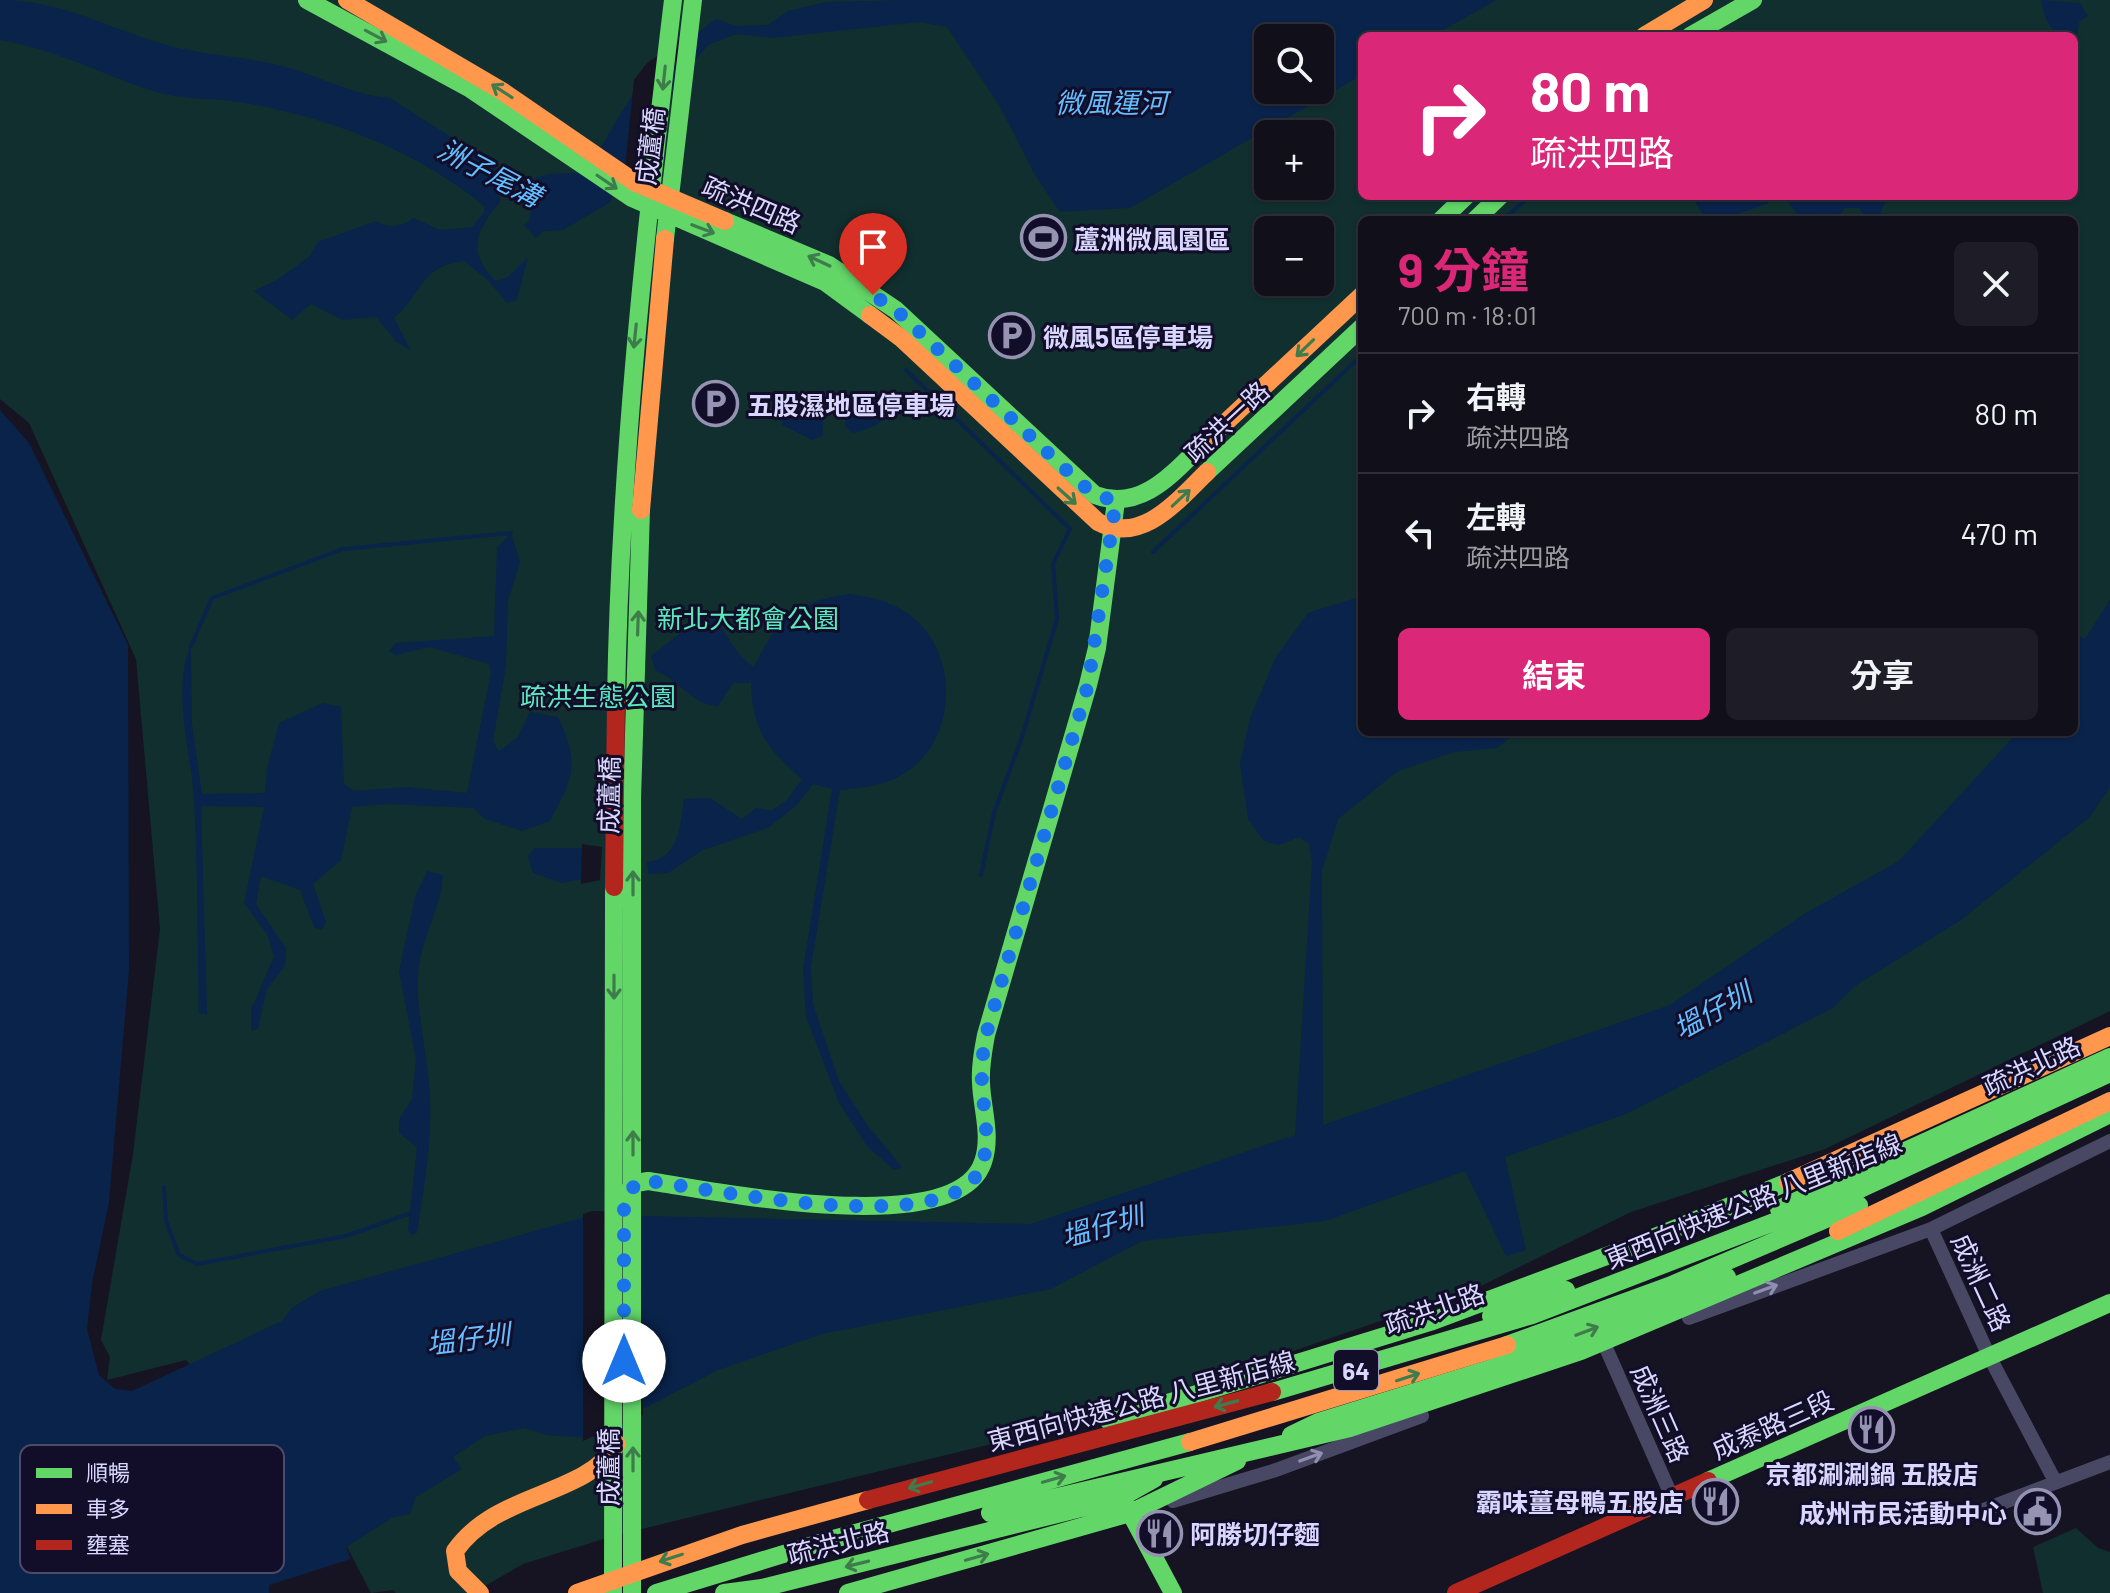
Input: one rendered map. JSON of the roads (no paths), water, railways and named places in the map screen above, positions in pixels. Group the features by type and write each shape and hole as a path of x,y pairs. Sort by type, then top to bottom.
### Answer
{"main road":[{"path":"307,0 469,88 634,190"},
{"path":"347,0 502,91 586,158"},
{"name":"成蘆橋","path":"613,1593 615,772 621,516 629,398 673,0"},
{"name":"成蘆橋","path":"632,1593 633,787 640,535 659,280 693,0"},
{"path":"1651,32 1704,0"},
{"path":"1697,32 1753,0"},
{"name":"疏洪四路","path":"634,190 829,265 896,310 1079,482 1095,495 1116,501"},
{"name":"疏洪四路","path":"634,190 825,282 857,304 901,338 1064,494 1098,522 1113,530"},
{"path":"1445,216 1462,200"},
{"path":"1479,216 1496,200"},
{"name":"疏洪一路","path":"1116,501 1144,495 1170,476 1358,299"},
{"name":"疏洪一路","path":"1113,530 1132,530 1163,514 1358,331"},
{"path":"468,1593 456,1550 474,1524 596,1468 612,1453 624,1425 624,1202 631,1187 648,1181 837,1206 888,1208 946,1197 958,1192 977,1175 985,1146 981,1082 986,1035 1088,685 1116,501"},
{"path":"970,1471 1158,1403 1330,1355 1535,1282 1741,1203 2110,1036"},
{"path":"1889,1159 1947,1125 2110,1048"},
{"name":"疏洪北路","path":"724,1593 762,1588 1126,1505 1334,1370 1667,1255 1889,1159 2110,1057"},
{"name":"東西向快速公路 八里新店線","path":"577,1593 742,1535 970,1471 1337,1375 1532,1315 1860,1189 2110,1073"},
{"name":"東西向快速公路 八里新店線","path":"656,1593 761,1559 1340,1399 1520,1340 1807,1229 2110,1088"},
{"name":"疏洪北路","path":"848,1593 1126,1505 1318,1422 1492,1368 1814,1242 2110,1101"},
{"path":"889,1526 977,1516 1350,1428 1581,1351 1922,1207 2110,1114"},
{"path":"1814,1242 1833,1237 1882,1240 2110,1130"},
{"name":"成泰路三段","path":"1456,1593 2110,1303"},
{"path":"1126,1505 1173,1593"},
{"path":"461,1575 480,1593"}],"street":[{"name":"疏洪北路","path":"1126,1505 1276,1470 1931,1229 2110,1141"},
{"name":"成洲二路","path":"1931,1229 1989,1356 2055,1481"},
{"name":"成洲三路","path":"1606,1348 1672,1497"},
{"path":"1973,1514 2110,1462"}],"water":[{"path":"0,0 23,1 66,10 170,46 270,63 356,92 390,98 496,166 500,202 480,232 478,251 487,271 496,281 508,277 528,257 517,300 507,303 488,280 464,261 449,264 429,275 394,318 411,351 396,341 376,317 342,320 311,304 292,320 254,291 277,280 310,256 318,242 376,221 395,226 414,218 440,230 472,227 484,213 484,206 430,168 342,128 246,103 162,93 59,55 0,40"},
{"name":"微風運河","path":"1497,0 1439,32 1358,32 1358,77 1334,91 1334,24 1254,24 1254,104 1311,104 1284,120 1254,120 1254,137 1130,208 1060,212 1035,175 999,105 947,27 919,22 773,38 736,34 708,45 647,115 636,160 609,203 563,230 544,231 536,238 524,225 529,222 533,202 522,197 525,182 548,174 576,173 593,160 649,67 716,19 736,26 768,25 788,11 826,2"},
{"path":"2041,0 2080,3 2088,16 2079,22 2078,32 2057,32 2044,14"},
{"path":"1694,200 1770,200 1740,213 1740,216 1704,216"},
{"path":"1786,200 1887,200 1880,212 1882,216 1865,216 1859,208 1844,208 1840,216 1824,213 1799,216"},
{"path":"875,397 885,397 891,409 874,426 852,433 845,426 845,414"},
{"path":"790,401 823,419 823,435 812,440 782,425 781,413"},
{"name":"塭仔圳","path":"0,410 29,443 128,645 129,970 109,1202 92,1284 87,1329 99,1375 115,1389 132,1391 282,1321 293,1307 320,1291 592,1215 1031,1224 1295,1135 1312,862 1309,844 1299,837 1279,845 1264,841 1248,819 1240,764 1250,718 1276,657 1308,613 1358,597 1358,736 1512,736 1497,748 1454,752 1398,771 1338,819 1322,871 1323,1125 1670,1005 1804,914 1899,861 2014,736 2078,736 2078,635 2085,639 2110,600 2110,787 2090,817 1961,920 1855,986 1833,1008 1626,1114 1505,1157 1526,1250 1506,1256 1465,1171 1325,1221 1142,1241 1051,1289 822,1334 718,1370 587,1438 547,1435 525,1428 485,1436 453,1457 462,1469 416,1497 410,1514 392,1518 346,1547 351,1559 269,1585 269,1593 0,1593"},
{"path":"511,533 520,562 508,601 506,666 493,741 499,751 517,738 530,712 558,717 569,746 571,769 550,821 522,831 485,819 473,808 389,804 352,807 341,860 313,884 326,922 322,930 314,927 300,890 261,876 256,904 286,948 285,966 267,989 258,1029 251,1031 251,1010 274,956 267,934 244,903 264,807 201,806 207,1014 199,1014 194,798 182,700 185,662 191,646 192,724 202,794 265,793 267,768 279,723 323,703 341,707 344,784 354,791 407,787 467,793 491,672 489,664 429,647 396,655 389,651 396,643 494,636 497,548"},
{"path":"849,594 880,600 907,613 925,630 938,651 945,675 946,700 941,724 931,747 915,765 887,782 840,790 811,967 813,1004 839,1081 868,1126 902,1167 894,1170 867,1146 839,1103 806,1016 803,969 832,789 813,784 796,806 768,828 703,850 668,873 648,874 647,862 658,859 672,847 679,830 684,799 710,798 742,819 756,808 771,811 787,800 802,779 764,737 755,713 751,683 733,683 718,706 709,705 655,670 651,656 694,623 714,618 737,650 754,667 771,636 790,616 815,602"},
{"path":"535,848 598,848 598,876 562,883 533,873 528,856"},
{"path":"427,871 443,875 418,976 429,1083 430,1132 417,1233 411,1235 408,1229 417,1147 399,1133 399,1120 412,1099 416,1059 399,971 415,897"}],"waterway":[{"name":"洲子尾溝","path":"494,174 526,191"},
{"path":"1508,216 1526,200"},
{"path":"1153,552 1358,359"},
{"path":"906,370 1070,529 1053,564 1057,619 1022,737 994,813 981,875"},
{"path":"191,646 212,598 343,549 511,533"},
{"path":"164,1187 166,1221 179,1255 197,1264 346,1236 411,1213"}],"place":[{"name":"蘆洲微風園區","path":"1043,238"},
{"name":"微風5區停車場","path":"1012,336"},
{"name":"五股濕地區停車場","path":"716,404"},
{"name":"京都涮涮鍋 五股店","path":"1872,1430"},
{"name":"霸味薑母鴨五股店","path":"1715,1501"},
{"name":"成州市民活動中心","path":"2038,1512"},
{"name":"阿勝切仔麵","path":"1159,1533"}],"park label":[{"name":"新北大都會公園","path":"748,617"},
{"name":"疏洪生態公園","path":"598,695"}]}
